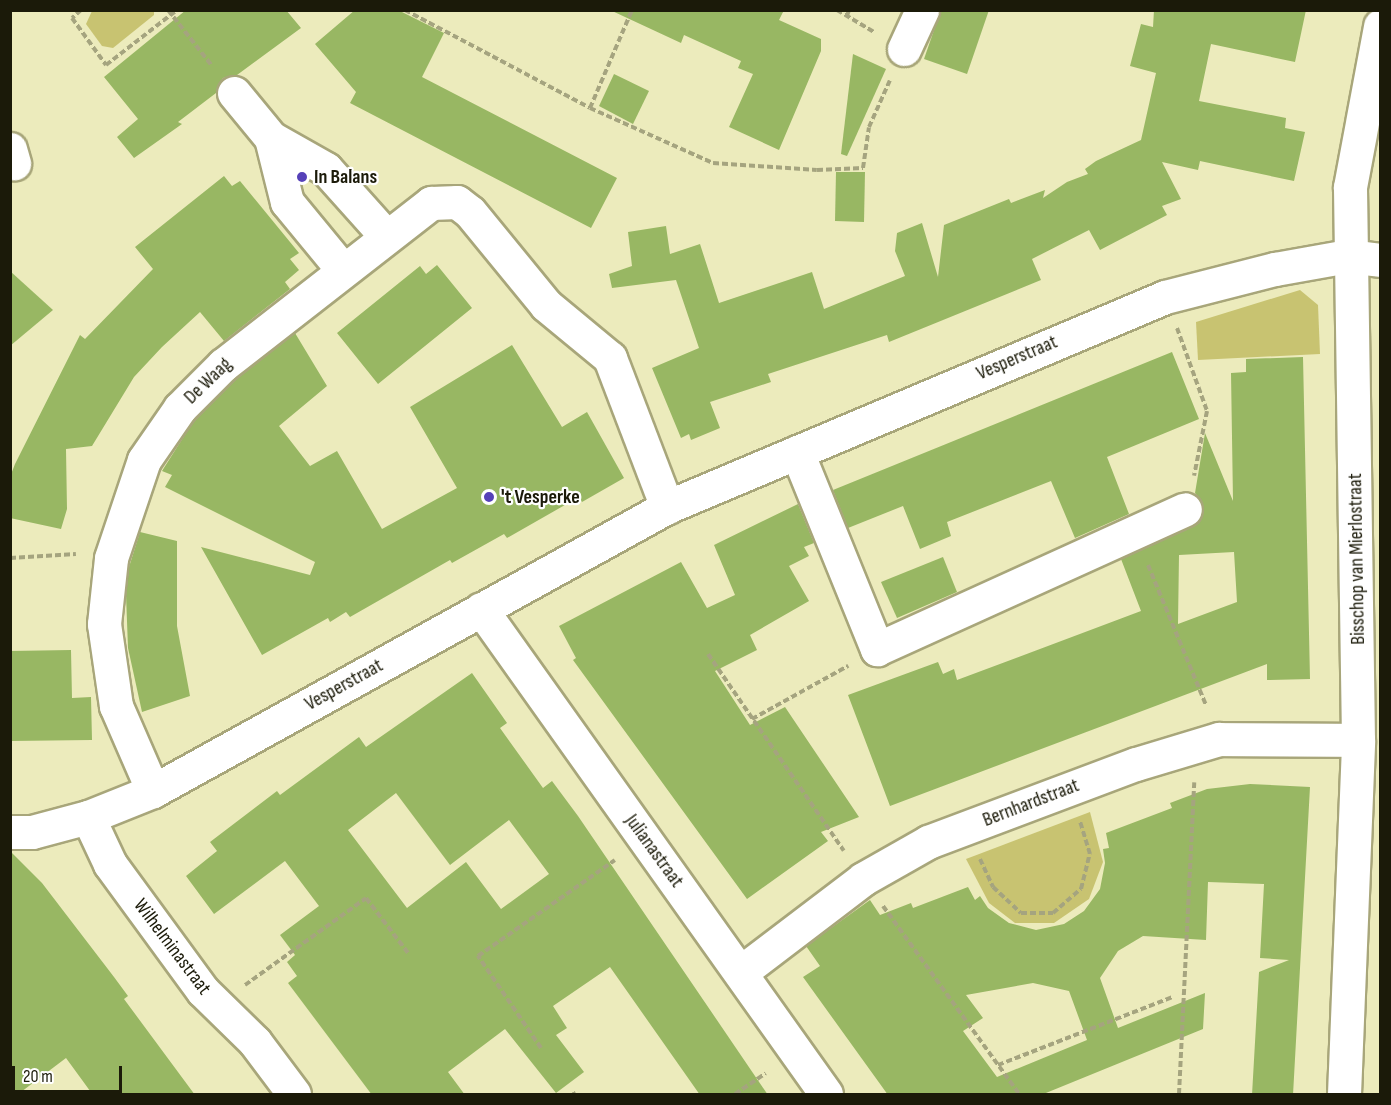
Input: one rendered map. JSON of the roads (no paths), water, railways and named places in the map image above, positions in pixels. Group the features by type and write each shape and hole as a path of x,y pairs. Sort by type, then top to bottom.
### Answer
{"street":[{"path":"904,50 922,10"},
{"name":"Bisschop van Mierlostraat","path":"1344,1095 1369,800 1358,740 1357,502 1348,256 1350,187 1380,26"},
{"path":"234,93 271,138 326,169 386,236"},
{"path":"271,138 287,202 343,270"},
{"name":"De Waag","path":"153,791 116,706 104,624 111,558 144,460 180,408 223,365 431,203 457,202 470,212 546,304 610,358 667,507"},
{"name":"Vesperstraat","path":"10,832 32,832 88,817 153,791 667,507 1165,297 1275,269 1348,256 1380,260"},
{"path":"797,452 877,650 1185,509"},
{"name":"Julianastraat","path":"481,609 741,972 826,1095"},
{"name":"Bernhardstraat","path":"741,972 863,879 928,842 1067,790 1208,742 1358,740"},
{"name":"Wilhelminastraat","path":"88,817 110,864 203,991 255,1042 294,1095"}],"place":[{"name":"In Balans","path":"302,177"},
{"name":"'t Vesperke","path":"489,497"}]}
